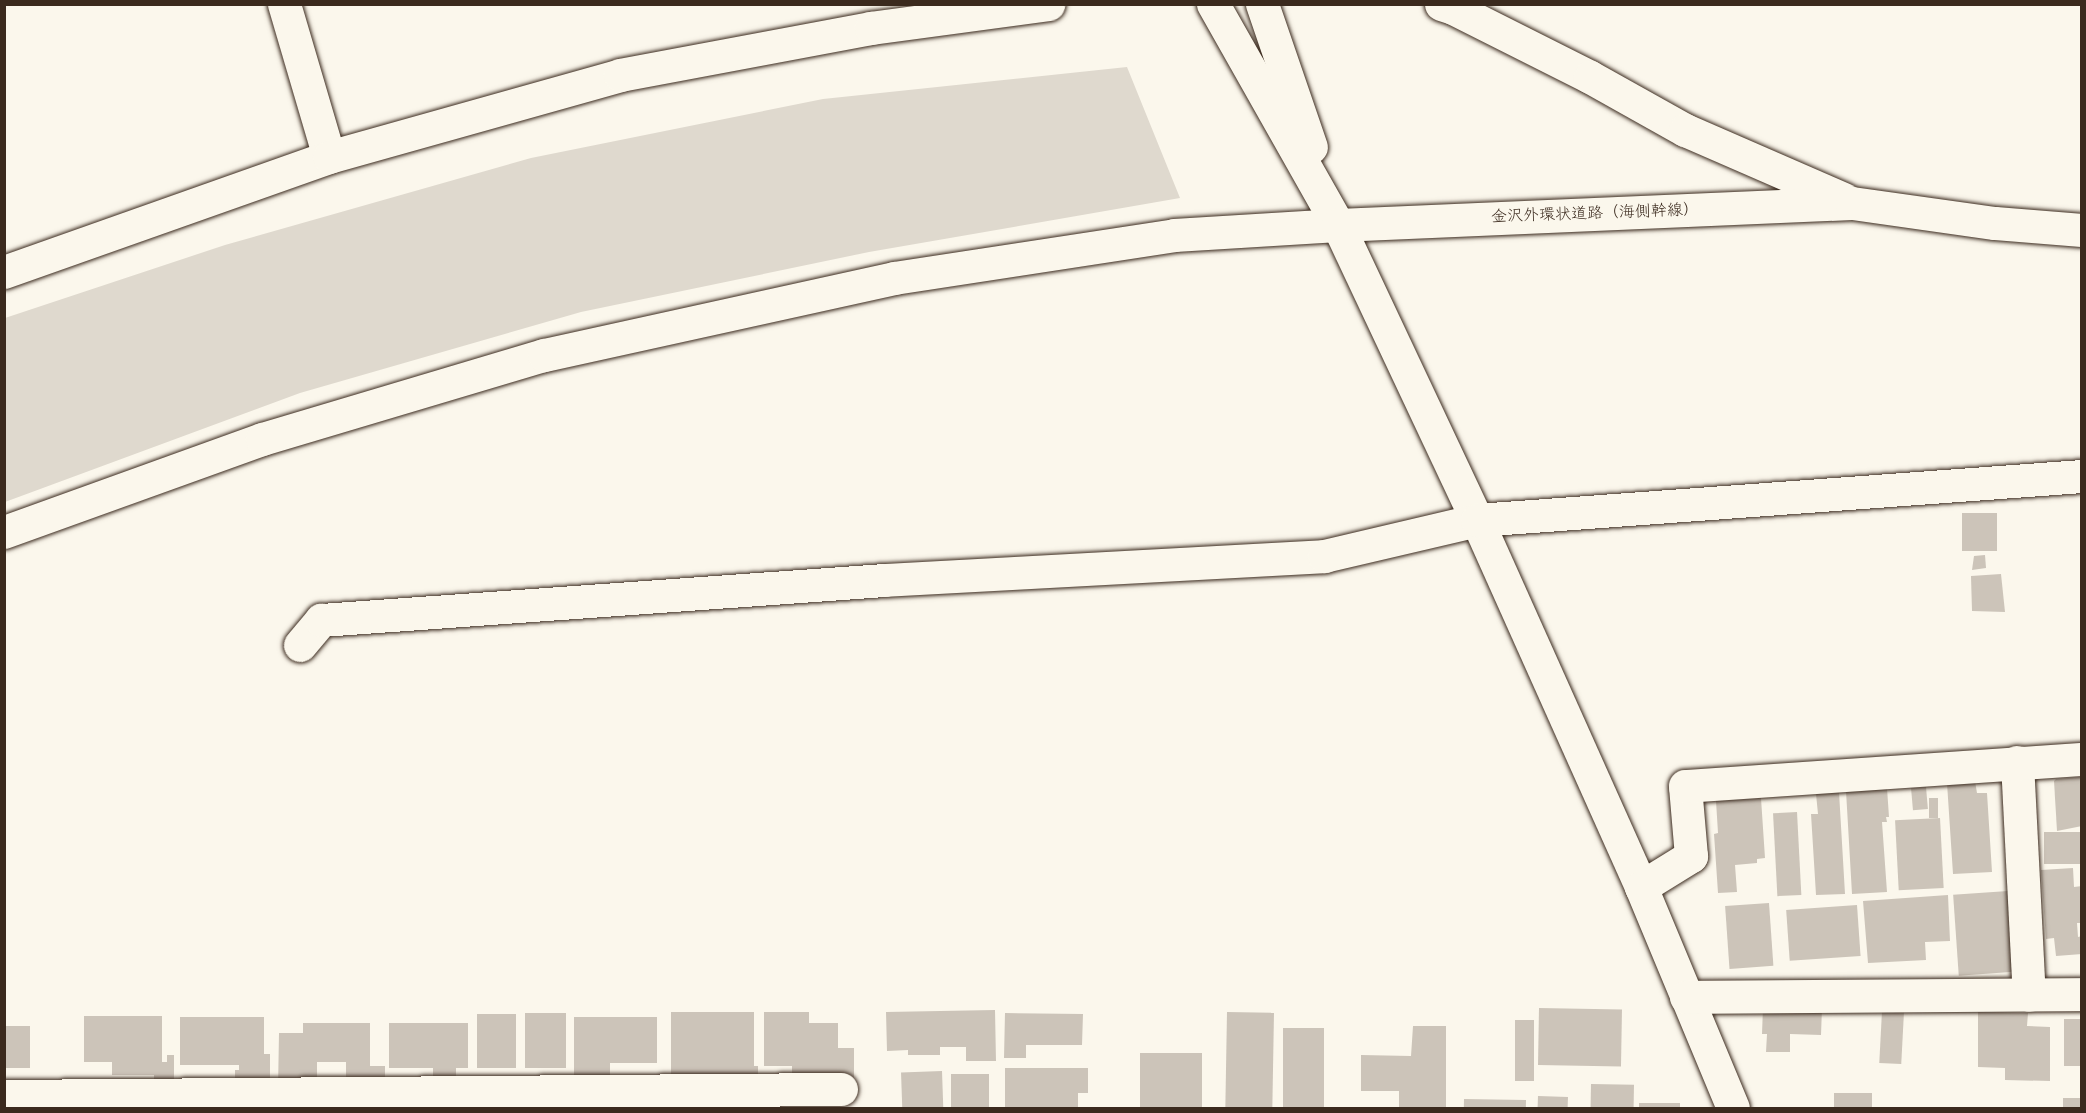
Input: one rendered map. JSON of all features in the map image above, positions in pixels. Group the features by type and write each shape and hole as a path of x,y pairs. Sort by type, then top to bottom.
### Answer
{"street":[{"path":"284,4 329,157"},
{"path":"4,272 329,157 620,75 871,28 1048,4"},
{"path":"1213,4 1338,225 1477,520 1641,887 1733,1108"},
{"path":"1262,4 1338,225"},
{"name":"金沢外環状道路（海側幹線）","path":"1441,4 1590,77 1685,130 1852,203"},
{"name":"金沢外環状道路（海側幹線）","path":"4,532 262,440 544,355 894,278 1174,236 1338,225 1852,203 1995,223 2082,230"},
{"path":"300,645 321,620 884,580 1324,556 1477,520 2082,476"},
{"path":"1641,887 1691,856 1685,786 2082,759"},
{"path":"2017,762 2029,995"},
{"path":"1686,997 2082,994"},
{"path":"4,1096 55,1102 749,1099 841,1089"}],"shaded area":[{"path":"1127,67 1180,198 869,252 581,312 300,393 5,502 5,318 225,245 531,158 823,99"}],"building":[{"path":"1962,513 1997,513 1997,551 1962,551"},
{"path":"1985,555 1986,568 1972,570 1974,556"},
{"path":"2001,574 2005,612 1972,611 1971,576"},
{"path":"2082,777 2082,826 2057,831 2054,781"},
{"path":"1975,781 1977,793 1987,793 1992,872 1953,874 1947,783"},
{"path":"1926,787 1928,809 1913,810 1911,788"},
{"path":"1887,788 1889,817 1886,817 1887,822 1882,822 1887,892 1852,894 1846,791"},
{"path":"1839,792 1845,894 1816,895 1811,814 1818,814 1816,794"},
{"path":"1761,798 1765,858 1757,859 1757,863 1735,865 1737,892 1718,893 1714,834 1718,833 1716,801"},
{"path":"1929,798 1938,798 1938,818 1929,818"},
{"path":"1797,812 1801,895 1777,896 1773,813"},
{"path":"1940,818 1944,888 1899,890 1895,820"},
{"path":"2044,832 2082,832 2082,864 2044,864"},
{"path":"2073,868 2074,887 2082,886 2082,923 2077,923 2078,937 2082,936 2082,954 2056,956 2054,938 2046,939 2041,870"},
{"path":"2008,891 2014,972 1959,976 1953,895"},
{"path":"1948,895 1950,941 1925,942 1926,960 1868,963 1863,901"},
{"path":"1769,903 1773,966 1730,969 1725,906"},
{"path":"1857,905 1861,956 1790,961 1786,910"},
{"path":"1763,1007 1822,1008 1821,1035 1790,1034 1790,1052 1766,1052 1767,1034 1762,1034"},
{"path":"1539,1008 1622,1009 1621,1066 1538,1065"},
{"path":"995,1010 996,1061 966,1061 966,1047 940,1047 940,1055 908,1055 908,1050 887,1051 886,1012"},
{"path":"1882,1011 1904,1012 1901,1064 1879,1063"},
{"path":"671,1012 754,1012 754,1066 758,1066 758,1085 671,1085"},
{"path":"764,1012 809,1012 809,1023 838,1023 838,1048 854,1048 854,1086 792,1077 792,1066 764,1066"},
{"path":"1227,1012 1274,1013 1272,1108 1225,1108"},
{"path":"1978,1012 2028,1013 2027,1026 2050,1027 2050,1081 2005,1080 2005,1068 1978,1067"},
{"path":"525,1013 566,1013 566,1068 525,1068"},
{"path":"1005,1013 1083,1014 1082,1045 1026,1045 1026,1058 1004,1058"},
{"path":"477,1014 516,1014 516,1068 477,1068"},
{"path":"84,1016 162,1016 162,1062 167,1062 167,1055 174,1055 174,1087 154,1087 154,1075 112,1075 112,1062 84,1062"},
{"path":"180,1017 264,1017 264,1054 270,1054 270,1096 235,1096 235,1070 239,1070 239,1065 180,1065"},
{"path":"574,1017 657,1017 657,1063 610,1063 610,1077 574,1077"},
{"path":"2064,1019 2082,1019 2082,1066 2064,1066"},
{"path":"1515,1020 1534,1020 1534,1081 1515,1081"},
{"path":"303,1023 370,1023 370,1066 385,1066 385,1089 346,1077 346,1062 317,1062 317,1077 278,1089 279,1033 303,1033"},
{"path":"389,1023 468,1023 468,1068 456,1068 456,1079 433,1079 433,1068 389,1068"},
{"path":"5,1026 30,1026 30,1068 5,1068"},
{"path":"1413,1026 1446,1026 1446,1108 1399,1108 1399,1091 1361,1091 1361,1055 1411,1056"},
{"path":"1283,1028 1324,1028 1324,1108 1283,1108"},
{"path":"1140,1053 1202,1053 1202,1108 1140,1108"},
{"path":"1005,1068 1088,1068 1088,1093 1078,1093 1078,1108 1005,1108"},
{"path":"942,1071 943,1108 902,1108 901,1072"},
{"path":"951,1074 989,1074 989,1108 951,1108"},
{"path":"1591,1084 1634,1085 1634,1108 1591,1108"},
{"path":"1834,1093 1872,1093 1872,1108 1834,1108"},
{"path":"1538,1096 1568,1097 1568,1108 1538,1108"},
{"path":"2063,1098 2082,1098 2082,1108 2063,1108"},
{"path":"1464,1099 1526,1100 1526,1108 1464,1108"},
{"path":"1639,1103 1680,1103 1680,1108 1639,1108"}]}
